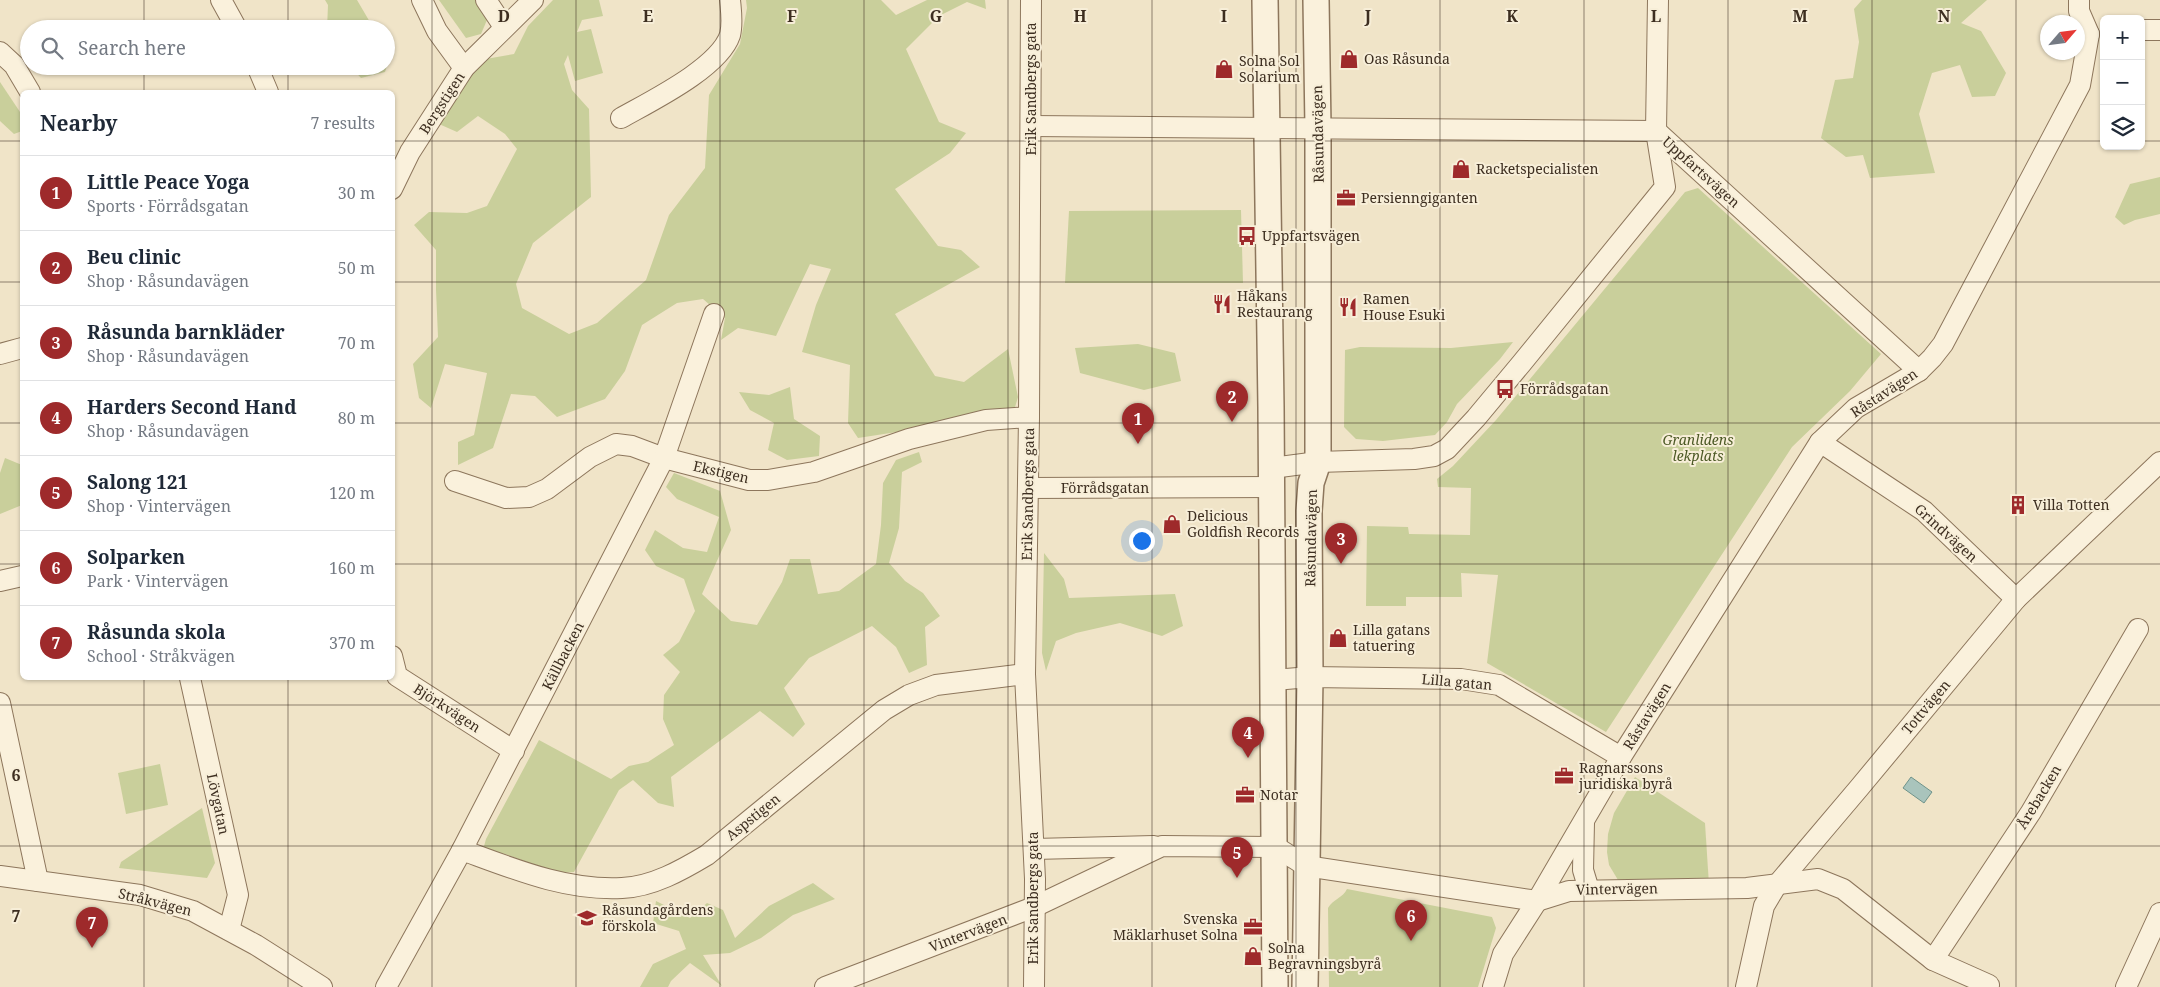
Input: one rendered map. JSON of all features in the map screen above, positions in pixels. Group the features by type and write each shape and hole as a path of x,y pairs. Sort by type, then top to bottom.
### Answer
{"street":[{"path":"221,0 232,20"},
{"path":"422,0 437,31 464,68"},
{"path":"486,0 504,27"},
{"name":"Bergstigen","path":"395,183 410,152 464,68 533,0"},
{"path":"621,118 671,90 715,58 730,34 732,18 730,0"},
{"name":"Erik Sandbergs gata","path":"1031,0 1029,417 1025,674 1034,849 1034,987"},
{"path":"1265,0 1272,477 1276,987"},
{"name":"Råsundavägen","path":"1305,987 1310,677 1309,511 1312,483 1318,462 1316,0"},
{"name":"Förrådsgatan","path":"1028,488 1272,477 1318,462 1414,460 1434,456 1447,449 1476,418 1521,364 1665,187 1656,130 1658,0"},
{"path":"2079,0 2079,11 2096,34"},
{"path":"2145,30 2160,30"},
{"name":"Råstavägen","path":"1493,987 1503,954 1537,902 1620,757 1820,442 1856,408 1919,371 1943,344 2080,85 2096,34"},
{"path":"0,52 14,65 29,90"},
{"path":"261,75 267,90"},
{"name":"Uppfartsvägen","path":"1031,126 1656,130 1919,371"},
{"name":"Källbacken","path":"386,987 462,850 664,458 714,314"},
{"path":"0,354 20,349"},
{"name":"Ekstigen","path":"455,481 506,498 529,497 547,489 590,457 616,444 632,446 664,458 749,480 768,480 814,472 909,440 986,420 1029,417"},
{"name":"Grindvägen","path":"1820,442 1924,511 2016,599"},
{"name":"Tottvägen","path":"1746,987 1764,906 1776,886 1860,788 2016,599 2160,462"},
{"path":"0,581 20,576"},
{"name":"Årebacken","path":"1933,960 2031,812 2138,629"},
{"name":"Björkvägen","path":"395,668 397,676 514,751"},
{"name":"Aspstigen","path":"462,850 547,881 594,887 623,888 654,881 684,868 707,855 884,710 908,695 936,684 1025,674"},
{"name":"Lilla gatan","path":"1274,680 1310,677 1461,679 1499,685 1620,757"},
{"name":"Lövgatan","path":"190,680 238,895 229,930"},
{"path":"0,702 38,881"},
{"name":"Råstavägen","path":"1584,820 1583,870 1589,890"},
{"name":"Vintervägen","path":"825,987 1034,907 1119,857 1162,846 1276,847 1306,866 1537,902 1569,890 1747,888 1776,886 1818,879 1842,888 1933,960 1989,985"},
{"name":"Vintervägen","path":"1034,849 1119,857"},
{"name":"Stråkvägen","path":"0,876 140,896 193,911 229,930 322,987"},
{"path":"2126,987 2160,913"}],"green space":[{"path":"325,0 357,0 369,20 327,20 328,5"},
{"path":"439,0 475,0 487,20 481,34 466,38"},
{"path":"553,0 599,0 603,16 582,20 577,32 591,29 603,73 575,81 568,55 564,64 572,90 589,109 591,197 533,243 516,284 522,308 569,334 597,323 646,280 669,215 705,168 709,95 740,44 747,8 746,0 881,0 896,15 927,0 985,0 986,9 967,2 939,16 906,49 939,122 966,133 950,153 895,189 938,246 961,250 980,267 895,314 935,376 964,382 1008,349 1018,397 1013,414 858,438 848,423 850,365 802,352 816,305 831,269 810,264 776,336 738,328 721,340 725,318 703,299 677,303 642,325 625,371 605,399 557,417 535,396 511,394 493,448 458,465 458,442 474,435 487,373 445,364 431,408 419,398 413,364 438,337 436,250 414,225 429,212 467,213 487,206 517,149 505,134 478,116 457,132 439,124 480,60 514,54 528,26"},
{"path":"1862,0 1987,0 1961,23 1981,31 2006,73 1995,96 1972,97 1960,65 1932,73 1919,114 1935,173 1870,178 1863,155 1846,157 1821,138 1835,80 1853,78 1859,42 1854,9"},
{"path":"358,75 373,75 361,78"},
{"path":"0,82 20,112 20,132 14,134 0,121"},
{"path":"2160,177 2160,214 2135,220 2124,225 2115,217 2130,184"},
{"name":"Granlidens lekplats","path":"1698,188 1881,354 1850,391 1792,447 1606,732 1487,663 1498,575 1461,573 1462,597 1406,597 1406,606 1366,606 1367,526 1408,527 1409,534 1470,535 1471,488 1438,487 1437,479 1453,466 1496,420 1685,192"},
{"path":"1241,210 1243,283 1065,283 1069,211"},
{"path":"1513,342 1500,359 1457,404 1447,422 1435,435 1383,441 1356,439 1344,427 1345,350 1360,347 1451,348"},
{"path":"1138,344 1175,353 1181,381 1144,390 1080,373 1075,348"},
{"path":"790,387 794,419 820,436 819,456 787,460 768,450 774,423 750,410 739,392 769,395"},
{"path":"919,452 922,462 902,472 899,528 889,563 905,581 923,593 940,616 925,627 927,665 909,673 896,647 872,626 809,658 784,688 805,724 793,737 760,711 671,777 674,807 658,803 633,780 619,790 574,872 556,873 505,854 483,850 486,839 539,740 611,779 629,766 648,762 674,745 663,719 664,695 680,672 663,655 679,642 695,611 684,579 656,566 645,550 655,530 683,548 707,552 719,517 677,499 666,487 674,473 720,491 731,530 702,594 731,621 757,625 782,582 790,559 810,559 818,594 839,591 876,564 881,525 883,483 896,460"},
{"path":"5,458 20,464 20,506 0,514 0,473"},
{"path":"1044,553 1064,579 1069,598 1175,594 1183,626 1162,636 1120,623 1076,633 1056,641 1046,671 1042,653"},
{"path":"160,764 168,805 126,814 118,773"},
{"path":"1635,777 1705,823 1709,885 1637,887 1618,880 1609,865 1607,852 1608,834 1614,813"},
{"path":"202,808 215,863 207,878 119,868 121,862"},
{"path":"813,883 835,899 793,915 761,938 730,953 703,955 722,986 690,963 671,981 668,987 640,987 653,964 686,949 679,931 653,923 656,901 690,918 707,903 723,910 735,938 769,906"},
{"path":"1347,889 1492,917 1496,928 1478,987 1329,987 1328,908"}],"water":[{"path":"1911,777 1932,792 1924,803 1903,788"}],"place":[{"name":"Oas Råsunda","path":"1349,59"},
{"name":"Solna Sol Solarium","path":"1224,69"},
{"name":"Racketspecialisten","path":"1461,169"},
{"name":"Persienngiganten","path":"1346,198"},
{"name":"Uppfartsvägen","path":"1247,236"},
{"name":"Håkans Restaurang","path":"1222,304"},
{"name":"Ramen House Esuki","path":"1348,307"},
{"name":"Förrådsgatan","path":"1505,389"},
{"name":"Beu clinic","path":"1232,422"},
{"name":"Little Peace Yoga","path":"1138,444"},
{"name":"Villa Totten","path":"2018,505"},
{"name":"Delicious Goldfish Records","path":"1172,524"},
{"name":"Råsunda barnkläder","path":"1341,564"},
{"name":"Lilla gatans tatuering","path":"1338,638"},
{"name":"Harders Second Hand","path":"1248,758"},
{"name":"Ragnarssons juridiska byrå","path":"1564,776"},
{"name":"Notar","path":"1245,795"},
{"name":"Salong 121","path":"1237,878"},
{"name":"Råsundagårdens förskola","path":"587,918"},
{"name":"Svenska Mäklarhuset Solna","path":"1253,927"},
{"name":"Solparken","path":"1411,941"},
{"name":"Råsunda skola","path":"92,948"},
{"name":"Solna Begravningsbyrå","path":"1253,956"}]}
